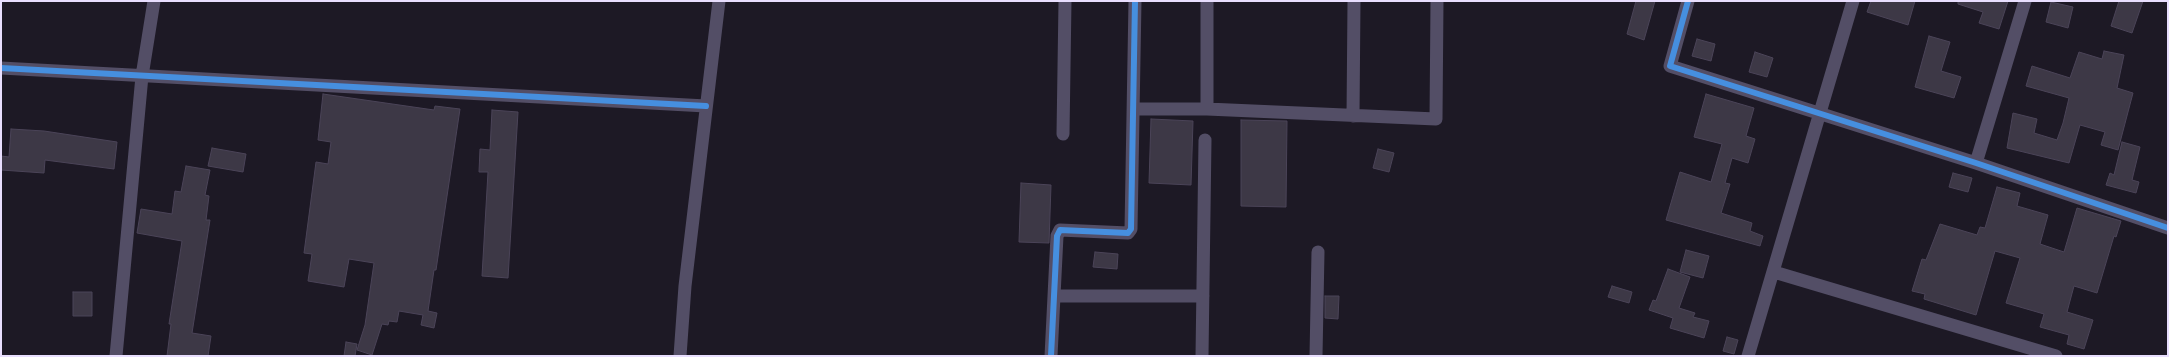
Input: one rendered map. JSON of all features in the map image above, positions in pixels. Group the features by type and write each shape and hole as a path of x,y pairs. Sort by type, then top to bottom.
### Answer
{"street":[{"path":"116,356 142,76 154,1"},
{"path":"680,356 686,286 719,1"},
{"path":"1063,134 1065,1"},
{"path":"1051,356 1057,236 1060,230 1128,233 1131,229 1135,1"},
{"path":"1207,1 1207,109"},
{"path":"1353,116 1354,1"},
{"path":"1134,110 1207,109 1436,119 1437,1"},
{"path":"1688,1 1670,66 1976,163 2168,228"},
{"path":"1748,356 1821,114 1853,1"},
{"path":"1976,163 2025,1"},
{"path":"1,68 706,106"},
{"path":"1202,356 1206,140"},
{"path":"1316,356 1318,252"},
{"path":"1774,272 2056,356"},
{"path":"1054,296 1204,296"}],"building":[{"path":"1636,1 1655,1 1644,40 1627,34"},
{"path":"1871,1 1915,1 1908,25 1867,12"},
{"path":"1958,1 2008,1 1999,29 1979,23 1983,12 1958,4"},
{"path":"2119,1 2143,1 2132,33 2111,26"},
{"path":"2051,2 2073,7 2068,28 2046,22"},
{"path":"1929,36 1950,42 1941,71 1961,77 1954,98 1915,87"},
{"path":"1697,39 1715,44 1711,61 1692,56"},
{"path":"2104,51 2124,55 2117,88 2133,93 2118,150 2101,145 2105,132 2080,125 2069,163 2007,148 2013,113 2037,119 2034,133 2057,140 2063,123 2069,98 2026,86 2032,66 2070,78 2079,52 2102,59"},
{"path":"1755,52 1773,58 1767,77 1749,72"},
{"path":"323,94 434,110 435,106 460,109 436,270 434,270 428,311 437,313 434,328 421,325 423,315 399,311 397,322 389,321 388,325 382,324 372,355 357,350 365,325 374,263 349,259 344,287 308,281 312,254 304,253 316,162 328,164 331,142 318,140"},
{"path":"1706,94 1754,108 1746,136 1755,139 1748,163 1732,158 1725,183 1730,184 1721,213 1752,223 1750,231 1763,236 1760,246 1666,220 1680,172 1711,182 1722,144 1694,137"},
{"path":"492,110 518,112 508,278 482,276 488,172 479,172 480,149 490,150"},
{"path":"1151,119 1193,121 1191,185 1149,183"},
{"path":"1241,120 1287,121 1286,207 1241,206"},
{"path":"11,129 44,131 117,142 114,169 45,160 44,173 1,170 1,156 9,157"},
{"path":"2122,142 2140,147 2132,180 2139,182 2136,193 2106,185 2110,173 2114,175"},
{"path":"212,148 246,154 243,172 208,166"},
{"path":"1378,149 1394,153 1389,172 1373,168"},
{"path":"186,166 210,170 205,195 209,196 206,220 210,220 192,333 211,336 208,356 167,356 171,324 169,324 182,241 137,233 141,209 172,214 175,191 181,192"},
{"path":"1953,173 1972,178 1968,192 1949,187"},
{"path":"1021,183 1051,185 1049,243 1019,242"},
{"path":"1997,187 2020,193 2017,206 2048,215 2040,244 2064,252 2077,208 2121,221 2116,237 2114,236 2097,293 2074,286 2067,312 2093,320 2084,349 2067,344 2069,335 2040,327 2044,314 2006,303 2020,258 1995,251 1976,315 1924,299 1925,294 1912,291 1922,259 1926,260 1940,224 1977,235 1980,227 1985,228"},
{"path":"1686,250 1709,256 1703,278 1680,272"},
{"path":"1095,252 1118,254 1117,269 1093,267"},
{"path":"1668,269 1690,277 1679,308 1695,313 1693,317 1709,321 1704,338 1670,328 1673,318 1649,310 1653,300 1656,301"},
{"path":"1612,286 1632,292 1629,303 1608,297"},
{"path":"73,292 92,292 92,316 73,316"},
{"path":"1325,296 1339,296 1338,319 1325,318"},
{"path":"1727,337 1738,340 1734,354 1723,351"},
{"path":"346,342 357,344 355,356 344,356"}],"cycle path":[{"path":"1051,356 1057,236 1060,230 1128,233 1131,229 1135,1"},
{"path":"1688,1 1670,66 1976,163 2168,228"},
{"path":"1,68 706,106"}]}
